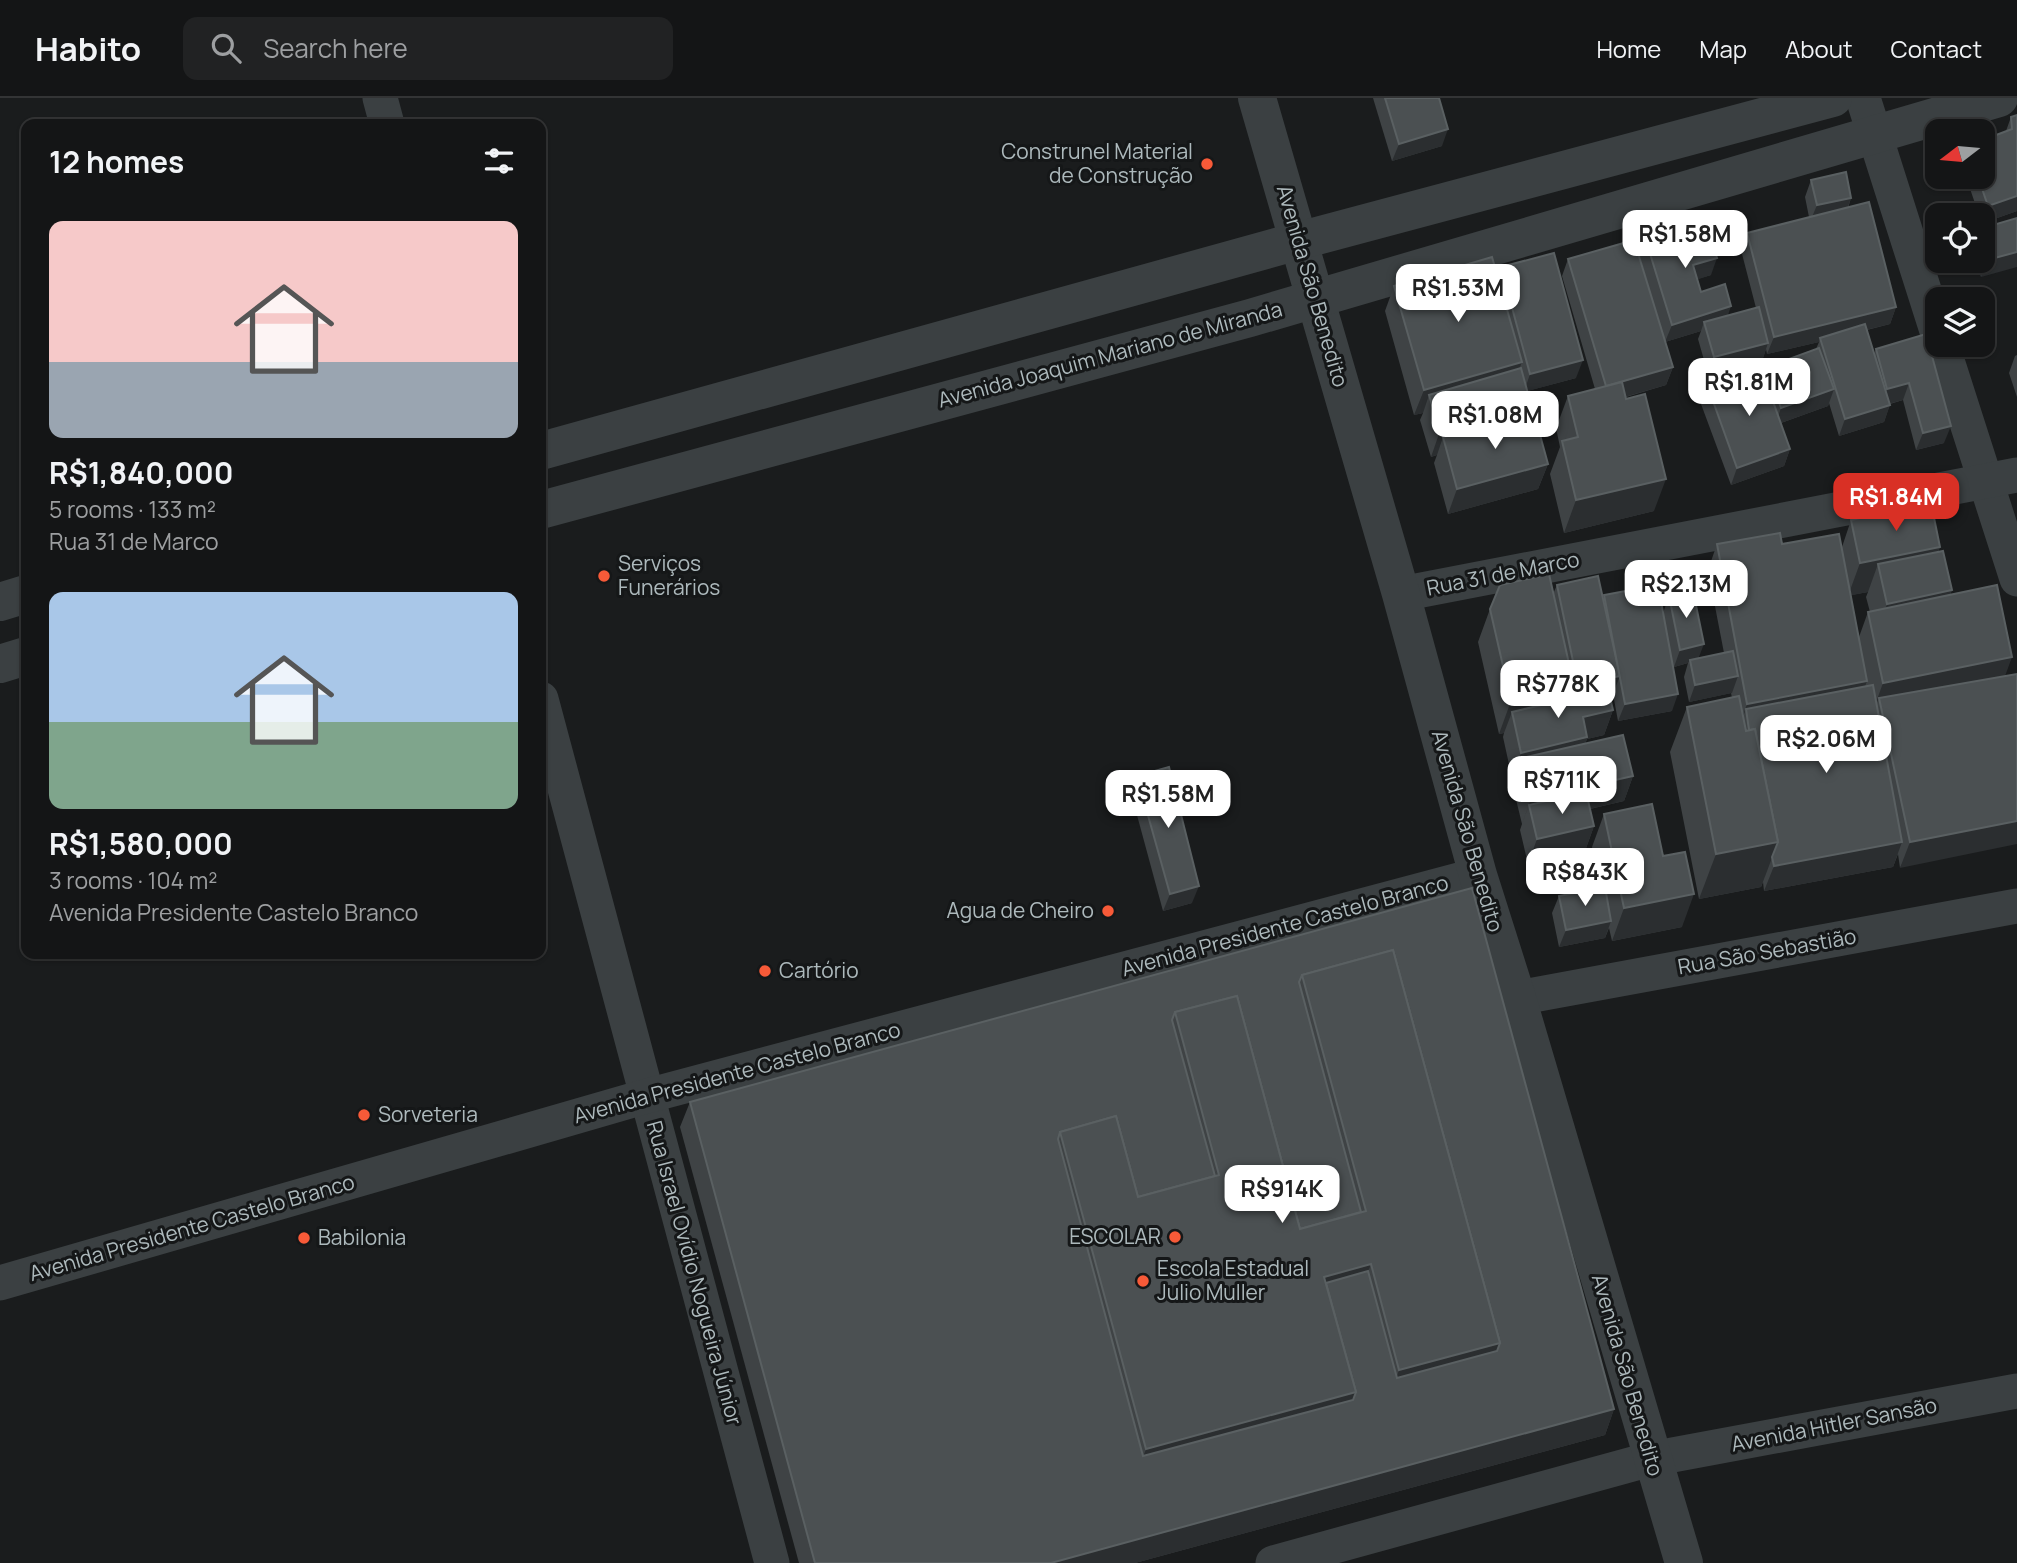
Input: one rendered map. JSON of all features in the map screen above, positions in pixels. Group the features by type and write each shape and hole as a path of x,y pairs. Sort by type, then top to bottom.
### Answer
{"street":[{"path":"380,98 386,119"},
{"name":"Avenida São Benedito","path":"1257,98 1401,594 1478,875 1684,1563"},
{"path":"546,450 1298,241 1833,98"},
{"name":"Avenida Joaquim Mariano de Miranda","path":"546,509 1250,318 1868,116 1999,98"},
{"path":"1868,116 1925,294"},
{"path":"917,347 934,403"},
{"path":"1947,357 2001,478 2017,579"},
{"name":"Rua 31 de Marco","path":"1401,594 2001,478"},
{"path":"0,602 21,596"},
{"path":"0,664 21,658"},
{"name":"Rua Israel Ovídio Nogueira Júnior","path":"546,718 772,1563"},
{"name":"Avenida Presidente Castelo Branco","path":"0,1283 647,1096 1478,875"},
{"name":"Rua São Sebastião","path":"1517,998 2017,906"},
{"name":"Avenida Hitler Sansão","path":"1273,1563 1651,1459 2017,1391"}],"building":[{"path":"1385,98 1439,98 1448,129 1399,144"},
{"path":"2017,115 2017,196 1995,204 1987,203 1982,189 1995,189 1995,135 2012,129 2011,117"},
{"path":"1846,172 1851,198 1817,205 1811,180"},
{"path":"1869,202 1896,307 1774,337 1747,233"},
{"path":"1704,216 1717,258 1693,265 1701,292 1725,284 1731,306 1672,325 1644,234"},
{"path":"2017,218 2017,252 1995,258 1995,224"},
{"path":"1634,240 1673,367 1606,386 1568,259"},
{"path":"1554,253 1583,360 1530,374 1501,267"},
{"path":"1492,257 1522,362 1424,390 1394,286"},
{"path":"1759,307 1768,343 1714,357 1704,322"},
{"path":"1865,324 1890,405 1845,419 1820,338"},
{"path":"1925,334 1925,357 1932,357 1951,426 1923,433 1909,383 1887,389 1876,349"},
{"path":"1819,348 1834,389 1781,408 1767,367"},
{"path":"1521,368 1531,405 1440,431 1429,395"},
{"path":"1761,368 1790,449 1737,468 1708,387"},
{"path":"1622,382 1626,399 1645,394 1666,479 1576,500 1562,441 1578,437 1568,396"},
{"path":"1534,413 1548,464 1457,489 1443,437"},
{"path":"1931,503 1940,547 1860,563 1851,520"},
{"path":"1780,533 1782,544 1839,534 1867,681 1747,704 1717,544"},
{"path":"1943,551 1952,590 1887,604 1878,564"},
{"path":"1549,574 1574,686 1511,701 1490,609 1500,585"},
{"path":"1598,576 1620,676 1578,685 1557,585"},
{"path":"1658,585 1678,694 1625,704 1604,595"},
{"path":"1997,585 2012,657 1883,683 1868,612"},
{"path":"1693,591 1704,644 1680,650 1669,596"},
{"path":"1733,651 1738,676 1695,685 1690,660"},
{"path":"2017,674 2017,821 1910,842 1879,698"},
{"path":"1873,685 1902,842 1774,866 1772,857 1778,842 1755,729 1749,730 1746,709"},
{"path":"1608,689 1613,710 1583,717 1587,737 1521,753 1512,712"},
{"path":"1739,696 1746,731 1755,729 1778,842 1716,854 1687,707"},
{"path":"1623,735 1633,776 1531,799 1522,758"},
{"path":"1169,767 1199,886 1170,894 1137,776"},
{"path":"1586,792 1594,826 1537,839 1529,805"},
{"path":"1652,804 1663,856 1685,852 1694,894 1624,908 1604,814"},
{"path":"1605,887 1611,921 1566,930 1559,896"},
{"name":"Escola Estadual Julio Muller","path":"1472,888 1614,1409 1051,1563 815,1563 690,1102","holes":["1393,950 1500,1343 1497,1351 1397,1378 1368,1271 1326,1283 1356,1392 1353,1400 1143,1456 1058,1139 1060,1132 1116,1116 1138,1197 1215,1176 1172,1020 1175,1012 1237,996 1300,1229 1361,1212 1299,982 1302,975"]},
{"name":"ESCOLAR","path":"1393,950 1500,1343 1399,1370 1371,1264 1324,1277 1356,1392 1146,1449 1060,1132 1116,1116 1138,1197 1219,1175 1175,1012 1237,996 1300,1229 1366,1211 1302,975"}],"place":[{"name":"Construnel Material de Construção","path":"1207,164"},
{"name":"Serviços Funerários","path":"604,576"},
{"name":"Agua de Cheiro","path":"1108,911"},
{"name":"Cartório","path":"765,971"},
{"name":"Sorveteria","path":"364,1115"},
{"name":"ESCOLAR","path":"1175,1237"},
{"name":"Babilonia","path":"304,1238"},
{"name":"Escola Estadual Julio Muller","path":"1143,1281"}]}
